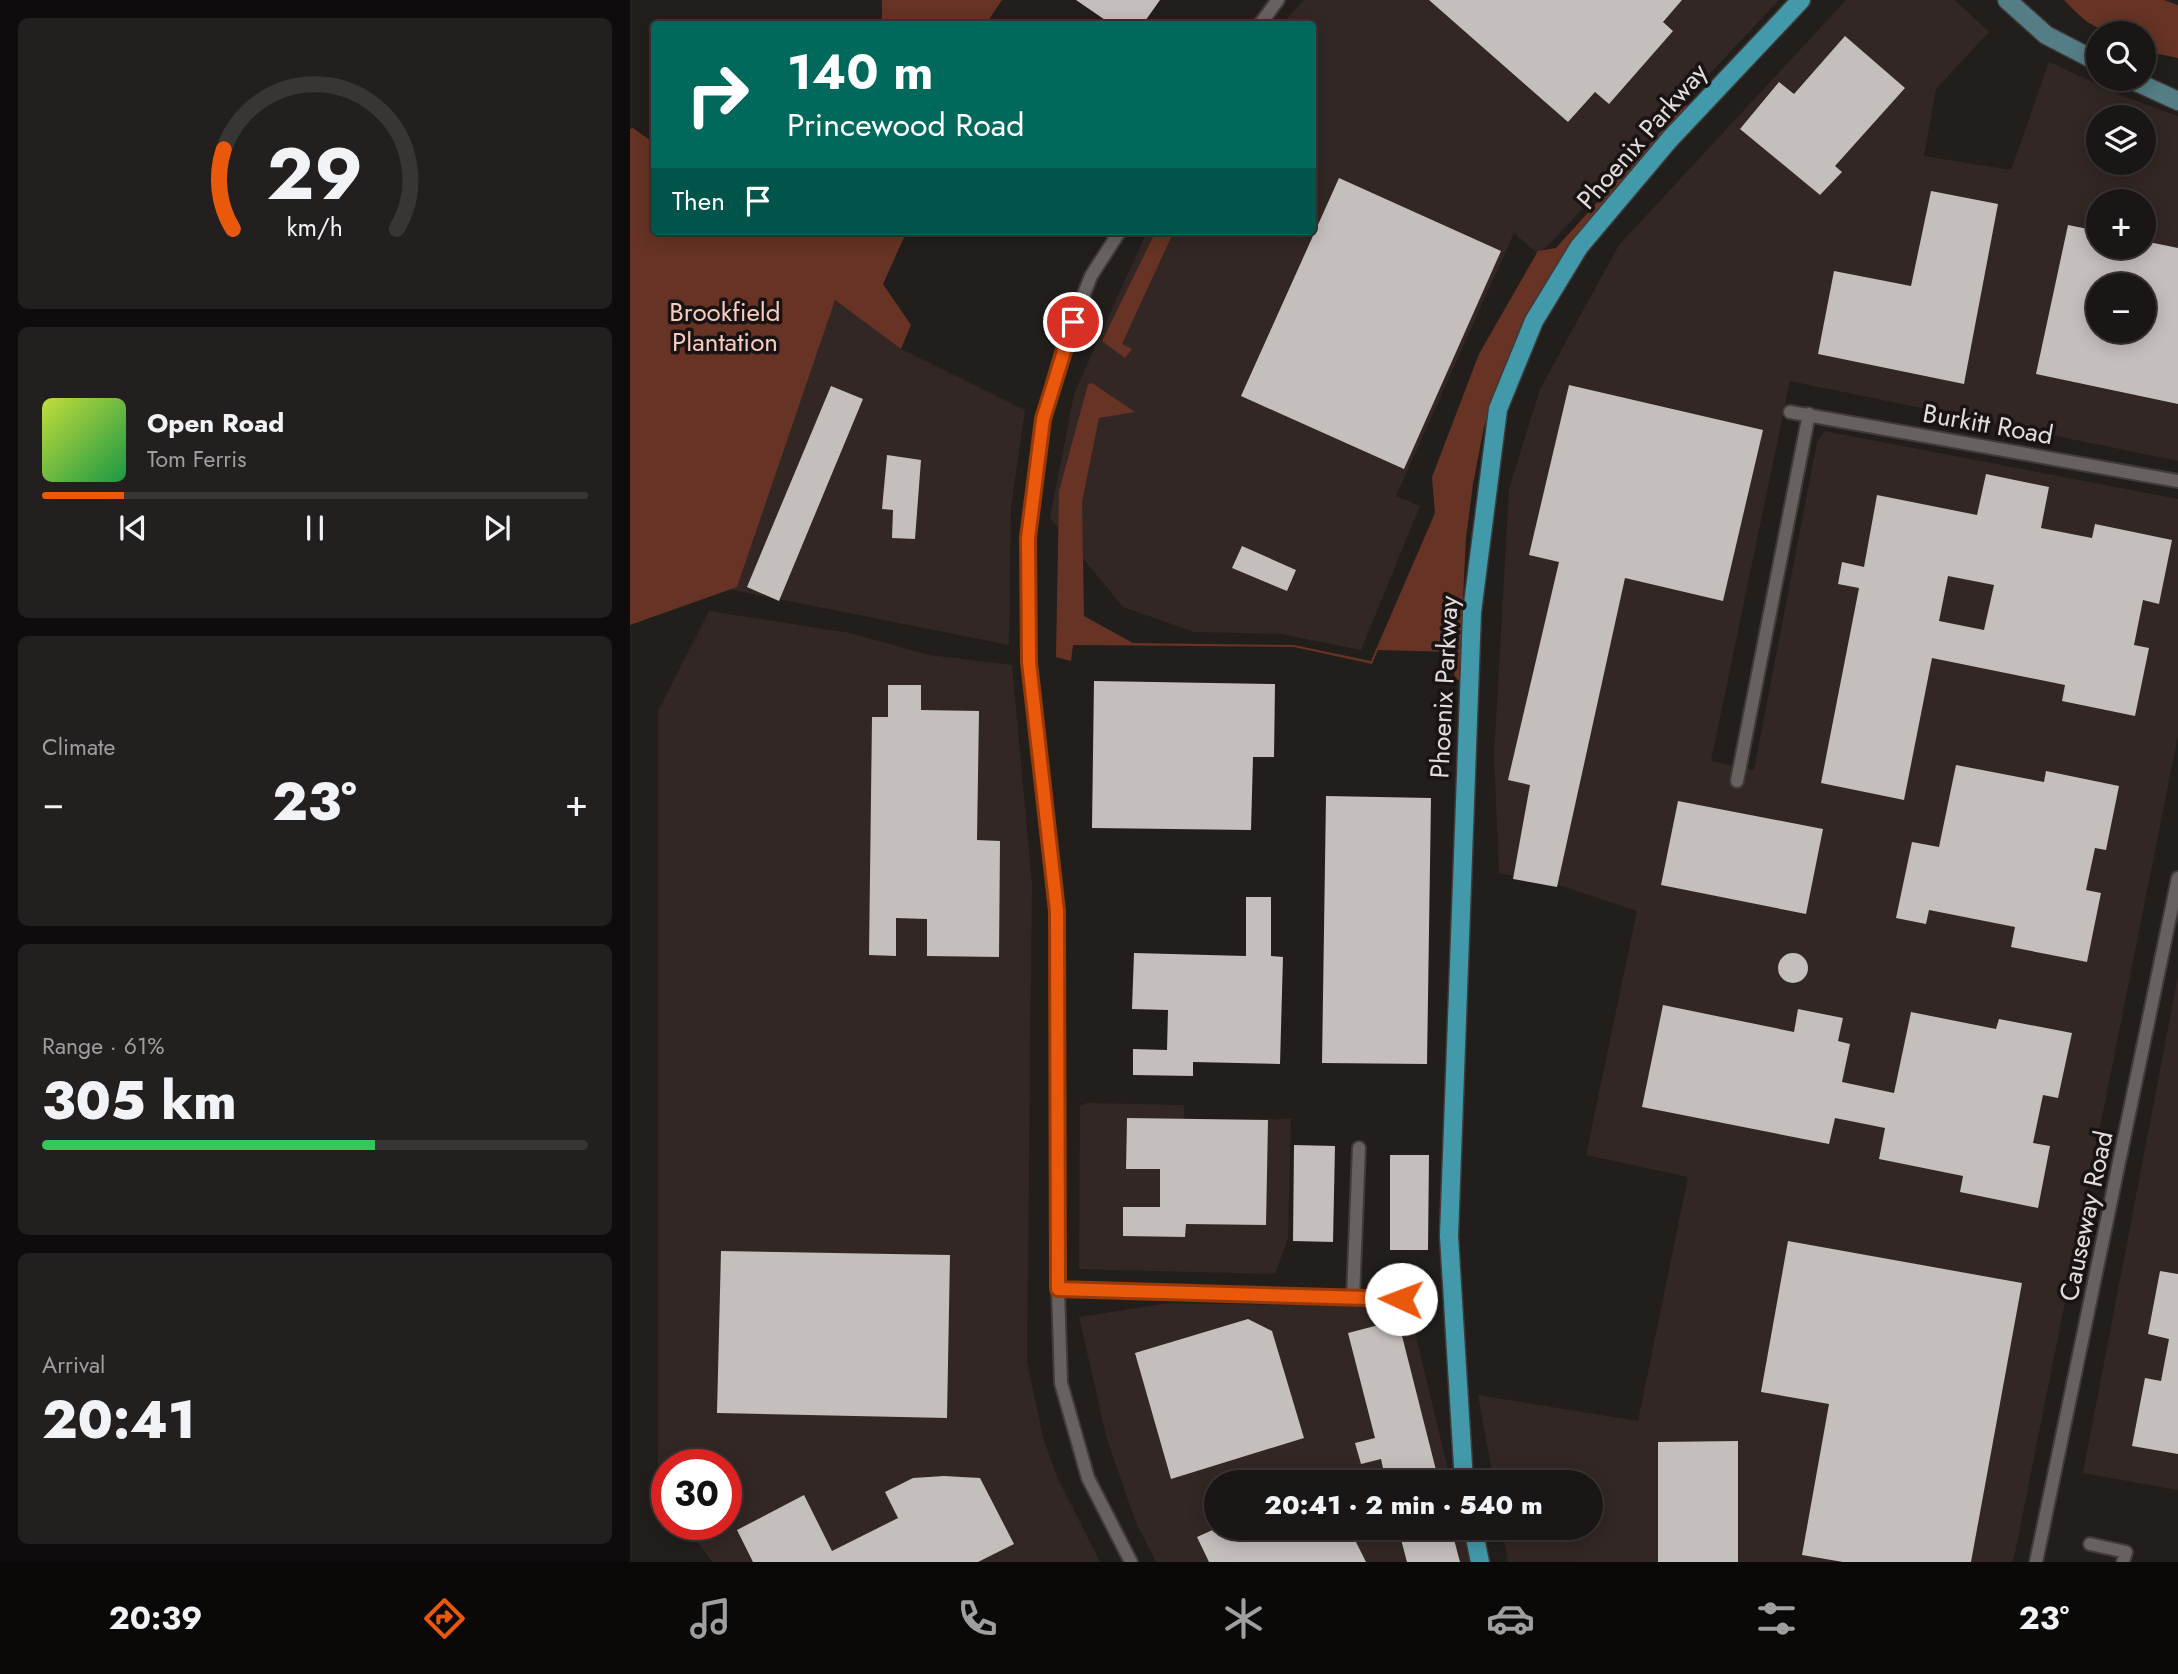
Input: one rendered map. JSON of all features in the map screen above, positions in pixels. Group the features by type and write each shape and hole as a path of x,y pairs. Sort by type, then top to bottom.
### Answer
{"main road":[{"name":"Phoenix Parkway","path":"1463,1470 1449,1222 1472,612 1498,409 1534,321 1579,247 1670,139 1801,0"},
{"path":"1475,1540 1480,1562"}],"street":[{"path":"1262,21 1278,0"},
{"path":"2007,0 2046,35 2086,56"},
{"path":"2156,91 2178,101"},
{"path":"1117,235 1091,276 1064,345 1043,419 1028,538 1029,662 1057,911 1059,1358 1067,1407 1088,1478 1131,1562"},
{"name":"Burkitt Road","path":"1790,412 2178,481"},
{"path":"1737,781 1810,414"},
{"name":"Causeway Road","path":"2036,1562 2178,878"},
{"path":"1353,1297 1359,1148"},
{"path":"1058,1289 1401,1299"},
{"path":"2090,1544 2126,1552 2123,1562"}],"shaded area":[{"path":"1304,0 1779,0 1539,255 1514,233 1396,496 1420,506 1361,650 1281,634 1194,632 1123,607 1050,518 1074,394 1145,235 1316,235 1316,21 1285,21"},
{"path":"1846,0 1955,0 1989,32 1936,89 1924,156 2011,170 2049,62 2086,79 2086,91 2113,91 2147,105 2086,105 2086,175 2156,175 2156,108 2178,116 2178,461 1790,381 1711,761 1754,770 1817,442 1824,431 2178,499 2178,736 2012,1562 1508,1562 1504,1540 1603,1540 1603,1470 1492,1470 1478,1395 1638,1421 1688,1177 1586,1155 1637,911 1562,886 1499,873 1494,755 1509,489 1540,389 1619,245"},
{"path":"835,299 901,349 1025,410 1011,507 1009,645 728,589"},
{"path":"709,611 850,633 929,655 1012,665 1032,883 1027,1362 1044,1441 1057,1477 1100,1562 712,1562 696,1540 742,1540 742,1449 658,1449 658,711"},
{"path":"2178,976 2178,1490 2083,1473"},
{"path":"1087,1103 1184,1105 1184,1120 1291,1119 1288,1239 1275,1274 1079,1269 1080,1106"},
{"path":"1170,1303 1409,1307 1448,1470 1204,1470 1204,1540 1465,1540 1470,1562 1156,1562 1136,1523 1107,1439 1079,1317"}],"green space":[{"path":"882,0 1002,0 988,21 880,21 882,18"},
{"path":"2064,0 2164,0 2178,5 2178,58 2156,53 2156,21 2087,21"},
{"path":"1702,102 1518,336 1484,427 1473,484 1466,538 1459,679 1455,681 1453,652 1378,650 1372,664 1294,647 1073,645 1071,661 1056,657 1059,491 1088,384 1092,383 1135,412 1099,418 1082,502 1084,616 1133,643 1294,645 1371,661 1435,513 1432,477 1479,354 1538,251 1556,248 1684,106"},
{"name":"Brookfield Plantation","path":"633,128 651,141 651,235 905,235 883,284 911,325 901,349 835,300 737,587 630,625 630,129"},
{"path":"1154,235 1172,235 1122,344 1132,349 1125,358 1102,341"}],"building":[{"path":"1076,0 1160,0 1145,21 1107,21"},
{"path":"1429,0 1682,0 1663,22 1673,31 1609,104 1595,92 1568,122"},
{"path":"1845,36 1905,88 1835,166 1842,172 1820,195 1740,129 1779,82 1794,94"},
{"path":"1339,178 1501,251 1404,469 1241,396 1313,235 1316,235 1316,229"},
{"path":"1931,191 1998,204 1964,384 1818,354 1834,271 1911,286"},
{"path":"2068,225 2086,229 2086,259 2156,259 2156,243 2178,248 2178,404 2036,374"},
{"path":"1569,385 1763,430 1723,601 1625,578 1557,887 1513,879 1530,785 1508,780 1559,562 1529,555"},
{"path":"831,386 863,399 779,601 747,587"},
{"path":"887,455 921,460 915,539 892,538 893,510 882,509"},
{"path":"1986,474 2049,487 2041,528 2092,538 2095,524 2172,540 2159,604 2143,600 2134,645 2149,648 2135,716 2062,701 2065,685 1932,658 1904,800 1821,783 1859,588 1838,584 1842,562 1864,567 1877,495 1977,515","holes":["1948,576 1994,585 1984,630 1939,621"]},
{"path":"1242,546 1296,570 1287,591 1232,568"},
{"path":"1094,681 1275,684 1274,757 1253,757 1251,830 1092,828"},
{"path":"888,685 921,685 921,710 979,711 977,840 1000,841 999,957 927,956 927,919 896,918 896,956 869,955 872,717 888,717"},
{"path":"1956,765 2044,782 2046,771 2119,786 2106,850 2095,848 2086,890 2101,893 2087,962 2011,947 2015,927 1929,910 1926,924 1896,918 1912,842 1939,847"},
{"path":"1326,796 1431,798 1427,1064 1322,1063"},
{"path":"1678,801 1823,829 1806,914 1661,885"},
{"path":"1246,897 1271,897 1271,956 1283,957 1280,1064 1193,1062 1193,1076 1133,1075 1133,1049 1167,1050 1168,1010 1132,1009 1134,953 1246,956"},
{"path":"1793,953 1804,957 1808,968 1804,979 1793,983 1782,979 1778,968 1782,957"},
{"path":"1663,1005 1794,1032 1798,1009 1843,1018 1838,1041 1850,1044 1842,1082 1894,1093 1911,1012 1996,1029 1999,1019 2072,1033 2058,1098 2043,1095 2033,1143 2050,1146 2038,1208 1960,1192 1963,1176 1879,1159 1885,1128 1835,1118 1829,1144 1642,1107"},
{"path":"1127,1118 1268,1120 1266,1225 1186,1224 1185,1237 1123,1236 1123,1207 1160,1207 1160,1169 1126,1169"},
{"path":"1294,1145 1335,1146 1333,1242 1293,1241"},
{"path":"1390,1155 1429,1155 1428,1250 1390,1250"},
{"path":"1788,1241 2022,1283 1971,1562 1843,1562 1802,1555 1829,1404 1761,1392"},
{"path":"721,1251 950,1255 947,1418 717,1413"},
{"path":"2160,1271 2178,1274 2178,1454 2132,1446 2145,1378 2161,1381 2169,1339 2148,1334"},
{"path":"1248,1319 1272,1331 1304,1438 1171,1479 1135,1353"},
{"path":"1398,1320 1436,1470 1383,1470 1381,1459 1361,1464 1355,1443 1375,1438 1348,1333"},
{"path":"1738,1441 1738,1562 1658,1562 1658,1442"},
{"path":"913,1478 980,1478 1014,1544 978,1562 753,1562 742,1540 742,1527 804,1495 832,1551 898,1518 885,1492"},
{"path":"1204,1534 1204,1540 1355,1540 1366,1562 1209,1562 1197,1537"},
{"path":"1401,1540 1454,1540 1460,1562 1407,1562"}],"route":[{"path":"1073,322 1043,419 1028,538 1029,662 1057,911 1058,1289 1401,1299"}]}
